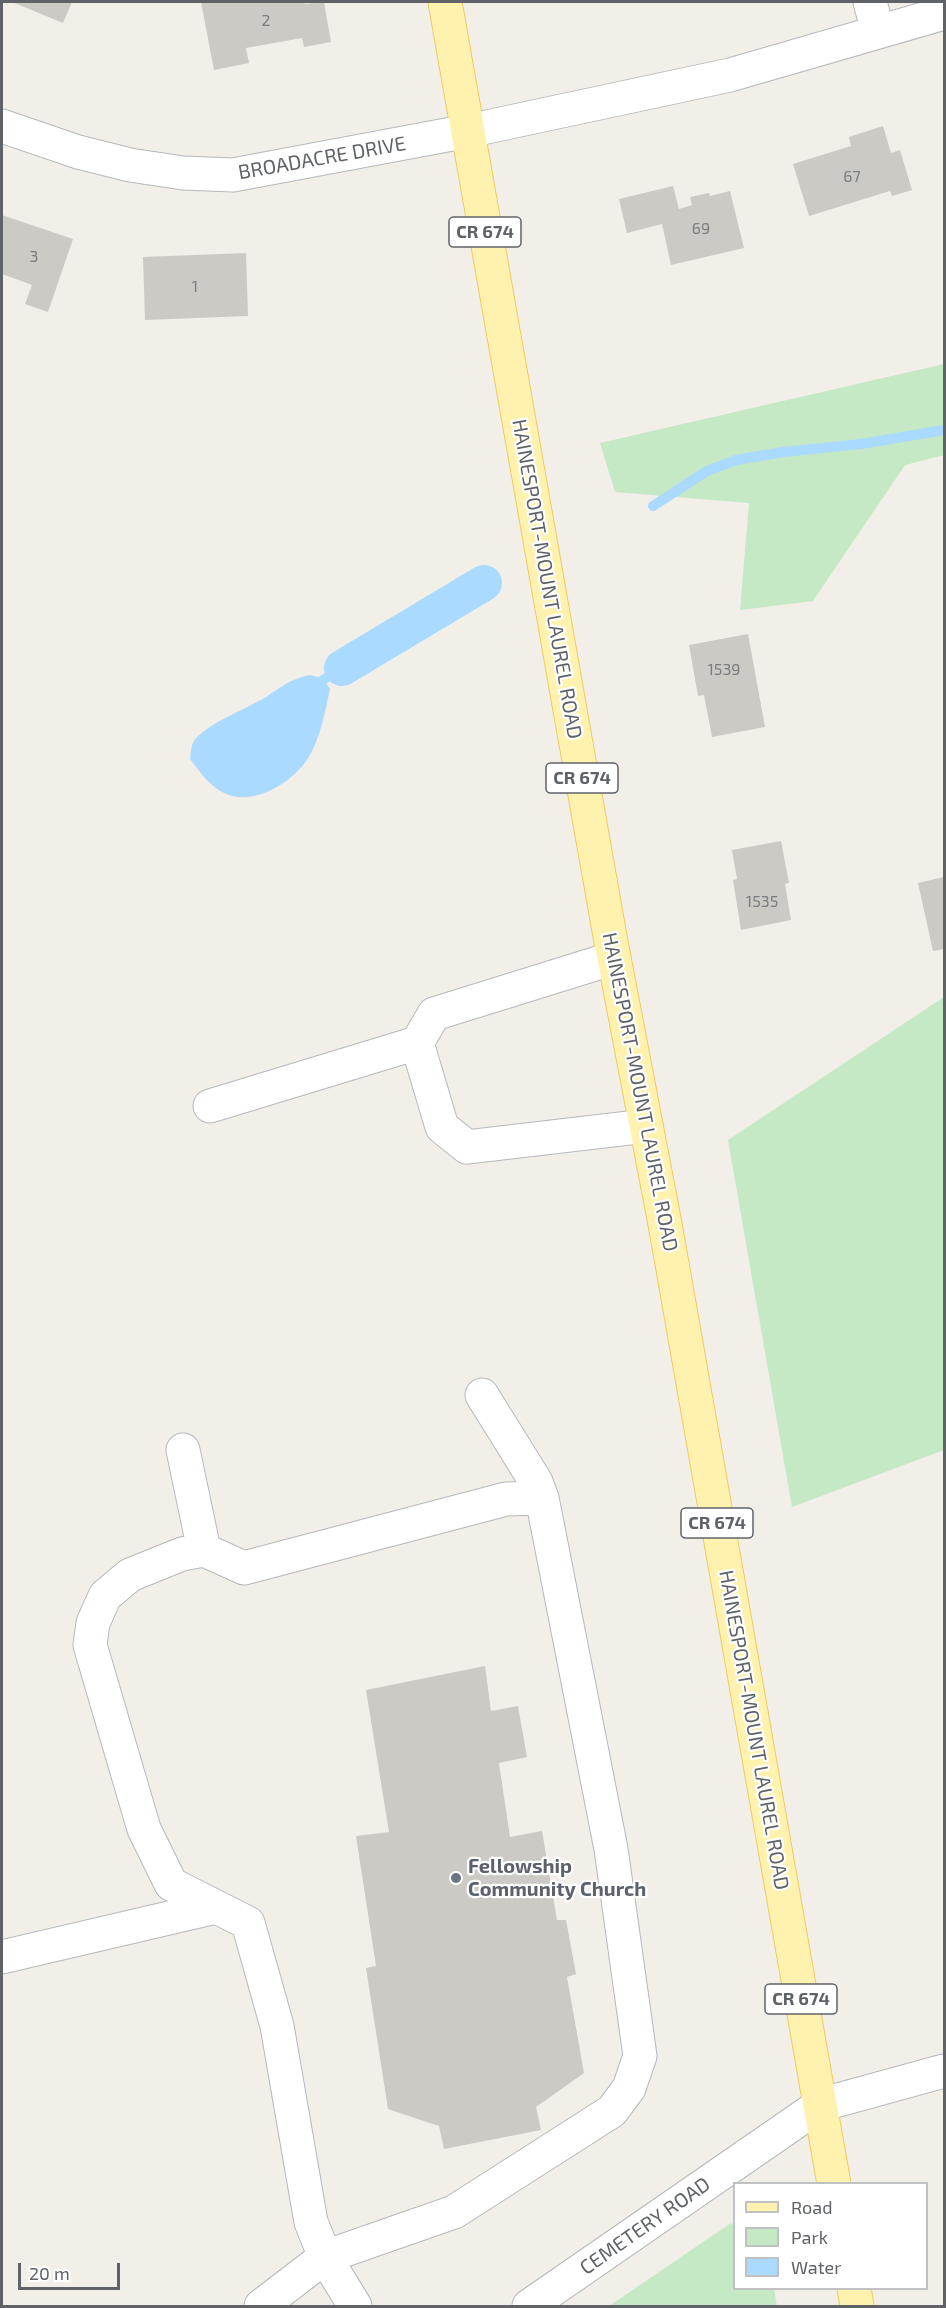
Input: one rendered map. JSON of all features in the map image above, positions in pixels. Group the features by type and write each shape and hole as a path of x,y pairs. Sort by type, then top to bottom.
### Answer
{"main road":[{"name":"HAINESPORT-MOUNT LAUREL ROAD","path":"445,2 834,2182"},
{"path":"854,2290 857,2307"}],"street":[{"path":"870,2 878,33"},
{"name":"BROADACRE DRIVE","path":"2,126 78,152 130,165 183,172 233,175 468,131 730,75 945,13"},
{"path":"210,1106 417,1043 434,1014 614,958"},
{"path":"417,1043 442,1126 467,1147 646,1126"},
{"path":"261,2307 325,2257 454,2212 612,2111 629,2088 640,2056 611,1849 542,1498 536,1482 482,1395"},
{"path":"183,1450 204,1550"},
{"path":"355,2307 325,2257 311,2222 277,2026 248,1923 171,1884 144,1828 90,1645 93,1623 105,1596 130,1575 182,1554 204,1550 244,1568 506,1499 542,1498"},
{"path":"2,1957 216,1907"},
{"name":"CEMETERY ROAD","path":"529,2307 820,2105 945,2071"}],"green space":[{"path":"944,364 944,455 905,465 813,601 740,610 749,503 615,492 600,443"},
{"path":"944,997 944,1450 792,1507 728,1140"},
{"path":"731,2223 733,2225 733,2290 774,2290 777,2306 609,2306"}],"water":[{"path":"309,675 323,678 330,689 322,726 307,760 300,769 281,785 258,795 234,796 213,786 190,759 195,739 217,722 286,684"}],"building":[{"path":"12,2 72,2 63,23"},
{"path":"201,2 304,2 305,4 324,2 331,42 304,47 302,38 246,48 249,63 214,70"},
{"path":"883,126 891,153 900,150 912,190 892,196 890,191 809,216 793,164 851,146 849,137"},
{"path":"673,186 679,209 692,205 690,197 709,193 710,196 730,191 744,248 671,265 662,224 627,233 619,199"},
{"path":"2,215 73,239 48,312 25,304 32,285 2,274"},
{"path":"246,253 248,316 145,320 143,257"},
{"path":"748,634 765,727 712,737 704,695 698,696 689,645"},
{"path":"781,841 789,883 785,884 791,920 741,930 733,880 737,879 732,850"},
{"path":"944,877 944,949 933,951 918,883"},
{"name":"Fellowship Community Church","path":"485,1666 491,1711 518,1706 527,1757 499,1763 510,1837 542,1831 557,1920 566,1920 576,1974 567,1977 584,2073 536,2107 541,2130 444,2149 439,2126 388,2109 366,1968 376,1966 356,1836 389,1832 366,1690"}],"waterway":[{"path":"653,506 707,471 736,460 783,452 861,444 944,430"},
{"path":"342,668 484,583"},
{"path":"312,687 342,668"}],"place":[{"name":"Fellowship Community Church","path":"456,1878"}]}
